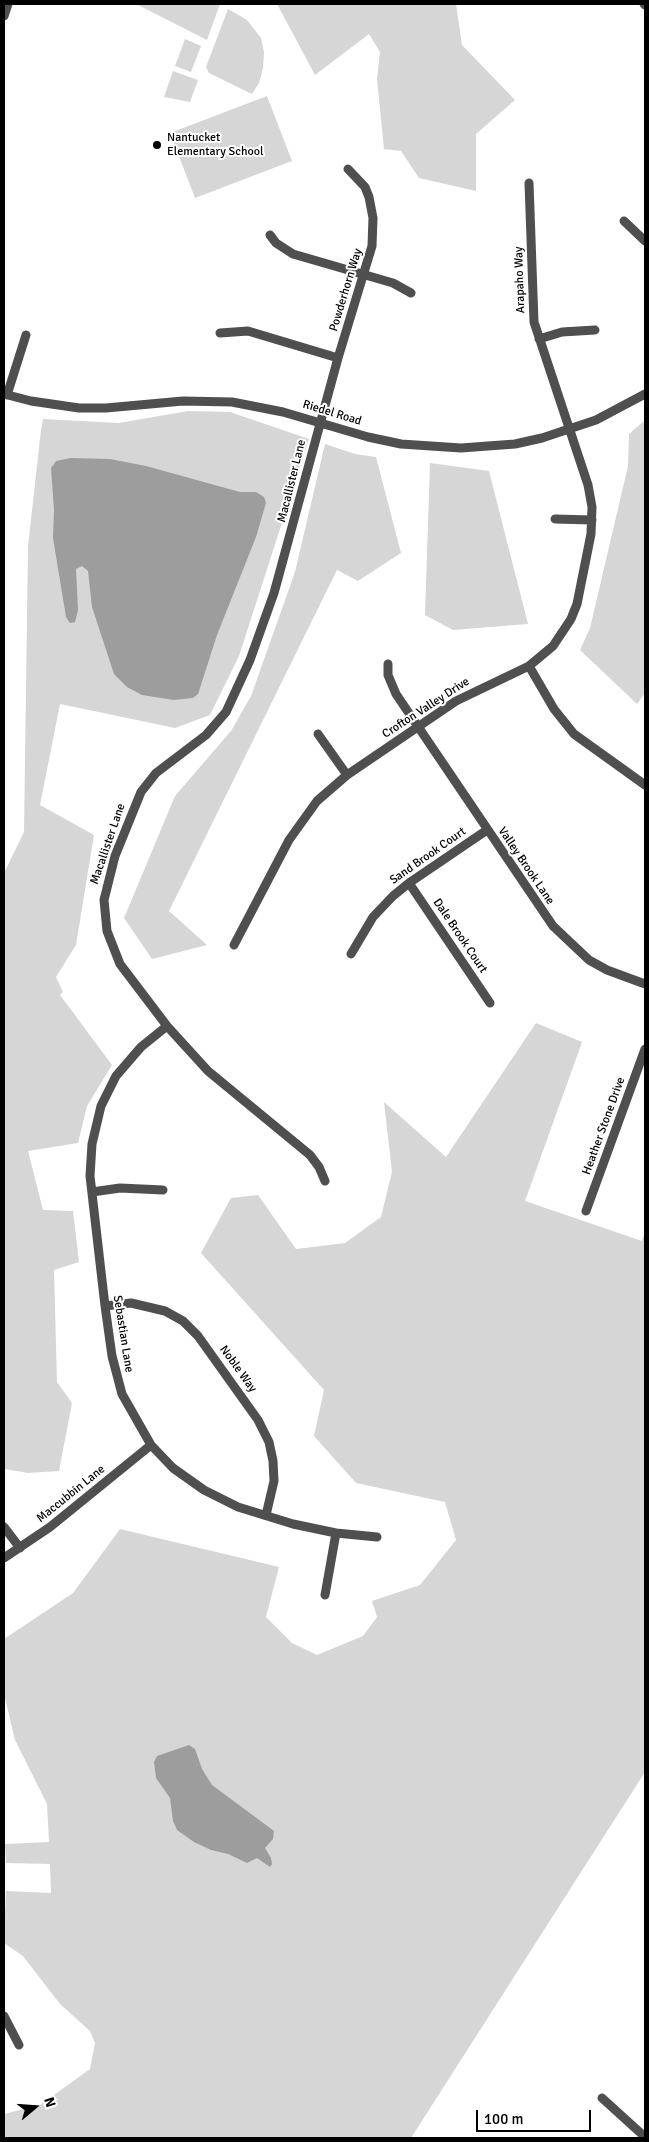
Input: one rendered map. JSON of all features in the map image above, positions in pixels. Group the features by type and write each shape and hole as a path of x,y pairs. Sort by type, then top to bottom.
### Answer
{"street":[{"path":"4,16 8,4"},
{"name":"Powderhorn Way","path":"320,423 372,246 371,208 365,187 348,170"},
{"name":"Arapaho Way","path":"529,184 532,308 539,340 570,430"},
{"path":"624,221 645,241"},
{"path":"270,235 276,243 293,254 393,283 411,293"},
{"path":"539,340 562,332 595,330"},
{"path":"220,333 248,331 338,358"},
{"path":"6,394 26,336"},
{"name":"Riedel Road","path":"6,394 48,404 79,408 106,408 184,402 232,402 265,407 368,437 432,448 515,444 570,430 596,420 645,394"},
{"name":"Macallister Lane","path":"320,423 274,593 234,698 217,724 206,735 166,764 147,783 131,812 106,885 104,916 112,947 120,964 167,1026 208,1071 310,1154 319,1167 325,1181"},
{"name":"Crofton Valley Drive","path":"234,945 298,824 317,801 347,775 470,692 529,666 553,646 572,619 577,604 592,520 591,497 570,430"},
{"path":"555,519 592,520"},
{"name":"Valley Brook Lane","path":"388,664 391,685 417,727 563,938 589,960 607,970 645,984"},
{"path":"529,666 554,709 574,734 645,785"},
{"path":"318,734 347,775"},
{"name":"Sand Brook Court","path":"351,954 373,917 408,883 487,830"},
{"name":"Dale Brook Court","path":"408,883 490,1003"},
{"name":"Sebastian Lane","path":"167,1026 133,1055 105,1095 92,1144 92,1192 112,1356 117,1378 130,1411 151,1446 172,1468 204,1490 238,1507 293,1524 336,1533 377,1537"},
{"name":"Heather Stone Drive","path":"586,1211 645,1049"},
{"path":"92,1192 120,1188 163,1190"},
{"name":"Noble Way","path":"105,1306 131,1303 165,1311 183,1321 198,1336 258,1420 269,1442 273,1461 274,1481 266,1515"},
{"name":"Maccubbin Lane","path":"4,1558 50,1527 151,1446"},
{"path":"4,1527 20,1548"},
{"path":"325,1595 336,1533"},
{"path":"4,2016 19,2045"},
{"path":"602,2098 645,2137"}],"shaded area":[{"path":"136,4 220,4 207,40"},
{"path":"277,4 456,4 462,45 515,100 476,134 476,191 419,178 401,151 384,149 377,79 380,52 369,34 315,75"},
{"path":"228,9 247,20 261,38 264,52 263,68 259,83 252,94 209,73 206,67"},
{"path":"185,39 201,46 191,72 175,66"},
{"path":"173,71 198,80 190,102 164,97"},
{"path":"267,96 292,161 195,198 170,133"},
{"path":"188,411 230,412 309,439 239,656 210,715 175,728 60,704 40,805 94,835 76,945 56,977 63,992 60,995 112,1065 87,1106 78,1143 28,1151 43,1210 73,1211 79,1262 54,1270 57,1382 72,1403 59,1471 28,1473 4,1469 4,873 24,832 28,546 41,430 43,419 119,423"},
{"path":"645,420 645,693 637,704 580,650 590,628 628,466 629,434"},
{"path":"325,444 355,454 376,457 401,553 358,581 337,570 169,911 207,945 152,959 124,918 175,796 231,731 251,696 295,572"},
{"path":"71,458 110,459 146,466 240,492 256,492 264,497 266,503 256,537 217,635 198,694 193,698 174,700 142,695 127,687 114,674 92,607 88,571 82,566 76,569 78,610 75,622 70,623 66,617 53,538 54,510 51,468 56,461"},
{"path":"430,463 489,471 528,624 453,630 425,615"},
{"path":"536,1023 582,1042 525,1201 642,1241 645,1231 645,1772 411,2138 4,2138 4,2114 40,2105 90,2069 95,2043 90,2031 60,2004 23,1956 4,1943 6,1891 51,1893 50,1864 6,1863 5,1844 49,1842 47,1804 15,1740 4,1694 4,1639 73,1593 120,1529 279,1567 266,1617 292,1643 317,1655 363,1636 377,1617 372,1601 420,1585 456,1540 445,1502 356,1483 314,1436 324,1390 201,1253 231,1198 258,1195 296,1249 345,1243 381,1217 392,1172 384,1102 446,1157"},
{"path":"189,1745 195,1749 202,1769 212,1785 274,1831 273,1839 265,1848 271,1858 272,1864 270,1867 257,1858 247,1863 228,1854 211,1850 194,1842 177,1830 173,1821 170,1798 156,1778 154,1762 157,1756"}],"place":[{"name":"Nantucket Elementary School","path":"157,145"}]}
